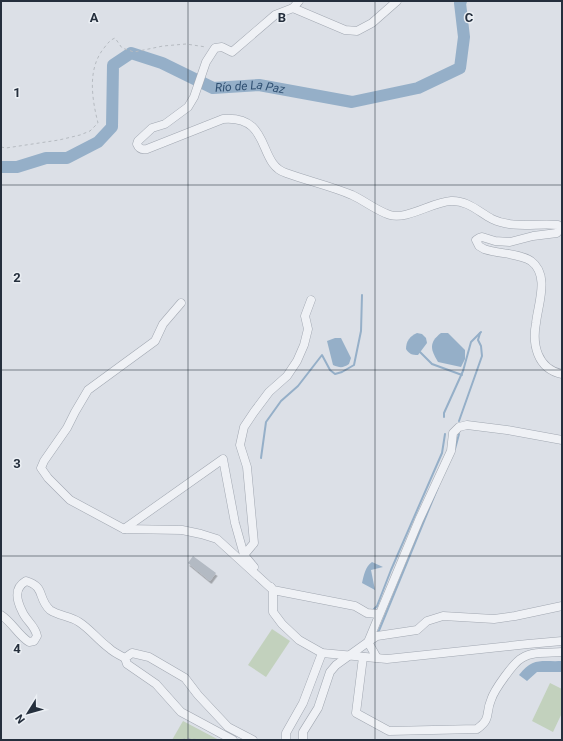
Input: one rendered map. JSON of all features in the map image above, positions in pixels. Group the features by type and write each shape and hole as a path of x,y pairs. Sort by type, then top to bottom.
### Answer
{"street":[{"path":"298,1 293,8 275,15 232,52 222,47 215,48 206,62 194,97 188,107 165,124 152,128 138,141 138,147 142,150 147,149 223,119 232,118 252,126 260,135 274,167 284,173 352,195 390,215 398,216 435,204 452,201 462,202 501,223 519,225 558,225 560,228 557,233 533,236 510,242 495,241 482,237 476,240 479,246 484,249 526,258 533,262 541,276 542,287 535,324 536,345 539,358 552,372 562,374"},
{"path":"293,8 345,30 357,31 372,24 397,1"},
{"path":"244,555 254,543 247,467 240,444 244,427 269,392 287,376 297,361 304,345 308,329 305,316 311,300"},
{"path":"180,303 163,324 155,341 88,390 67,428 44,461 41,468 48,478 70,500 124,529 182,530 216,539 273,590 355,606 367,613 378,614"},
{"path":"303,740 303,732 318,708 330,672 348,655 368,642 374,633 378,614 451,451 453,433 458,427 467,425 507,430 562,440"},
{"path":"124,529 223,459 235,523 244,555 273,590 273,612 282,624 299,640 322,653 387,659 562,641"},
{"path":"1,615 7,619 23,638 29,642 34,641 37,636 36,629 22,612 16,591 20,584 26,581 34,583 40,589 41,597 45,605 52,611 77,620 88,628 110,650 125,658 127,664 156,684 181,712 233,740"},
{"path":"374,633 417,630 427,621 443,616 494,619 562,606"},
{"path":"367,613 374,633"},
{"path":"368,642 377,658"},
{"path":"362,657 356,713 389,731 461,730 477,729 487,720 490,700 501,681 522,658 532,654 562,652"},
{"path":"125,658 132,653 149,657 185,678 198,695 228,727 253,740"},
{"path":"286,740 286,733 303,702 322,653"}],"path":[{"path":"1,148 59,140 90,131 98,124 92,93 94,68 101,52 111,39 115,38 122,48 134,52 163,46 186,44 215,48"},
{"path":"182,740 186,738 200,740"}],"green space":[{"path":"272,629 290,641 266,677 248,665"},
{"path":"550,683 562,689 562,713 553,732 532,721"},
{"path":"183,721 219,740 172,740"}],"water":[{"path":"417,333 422,334 426,338 427,343 418,355 414,355 406,349 409,339"},
{"path":"441,333 448,333 465,350 465,359 461,367 438,362 432,350 432,343"},
{"path":"335,338 341,338 351,358 349,364 343,367 333,365 327,341"},
{"path":"372,562 383,567 371,570 375,590 362,583 366,569"},
{"path":"543,661 562,661 562,672 537,672 527,681 519,675 524,669 533,663"}],"building":[{"path":"193,556 216,573 210,581 188,563"}],"waterway":[{"name":"Río de La Paz","path":"1,167 17,167 46,158 67,158 98,142 112,127 113,65 131,53 162,63 213,88 259,85 352,102 418,88 460,68 464,37 461,1"},
{"path":"261,458 266,422 281,401 298,386 322,355 330,370 335,374 354,365 361,331 362,295"},
{"path":"444,417 444,413 463,371 471,342 481,332"},
{"path":"459,421 482,356 481,346 478,340 480,333"},
{"path":"420,352 432,364 462,375"},
{"path":"372,611 377,606 442,453 445,434"},
{"path":"455,449 459,434"},
{"path":"378,633 438,487"}]}
